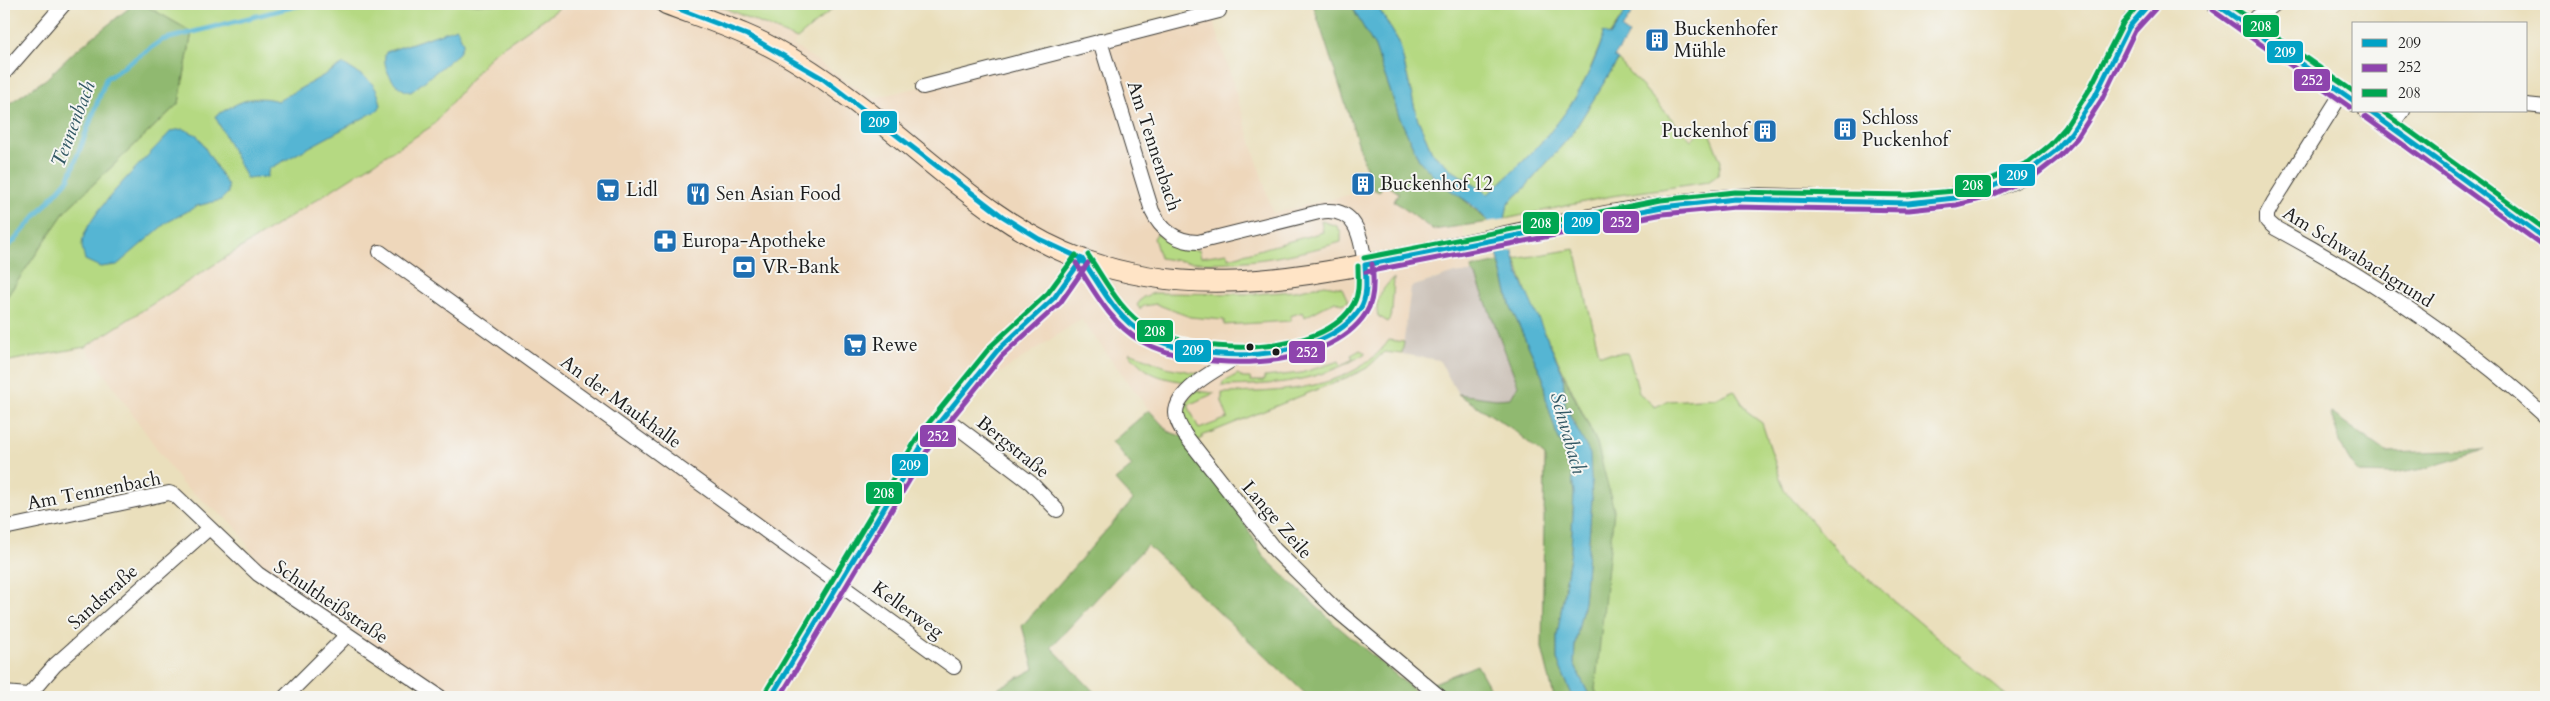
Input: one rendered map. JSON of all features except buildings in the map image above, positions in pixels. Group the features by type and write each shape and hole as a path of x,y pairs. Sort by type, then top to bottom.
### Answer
{"main road":[{"path":"666,4 747,35 822,78 1002,216 1040,239 1082,259 1152,278 1199,283 1266,281 1365,265 1558,226 1662,208 1735,199 1908,203 1955,198 1999,185 2042,162 2071,133 2095,96 2129,27 2148,4"},
{"path":"2216,4 2251,26 2348,97"},
{"path":"2369,112 2546,240"},
{"path":"771,697 902,476 942,416 997,351 1054,298 1082,259"}],"street":[{"path":"4,73 64,4"},
{"path":"2251,26 2257,17 2275,4"},
{"path":"923,86 1219,11"},
{"name":"Am Tennenbach","path":"1100,41 1152,211 1167,232 1181,240 1198,242 1319,212 1336,211 1347,216 1357,229 1362,242 1365,265"},
{"name":"Am Schwabachgrund","path":"2348,97 2273,203 2267,214 2267,221 2275,228 2332,258 2460,345 2491,367 2546,417"},
{"path":"2528,105 2546,108"},
{"path":"2391,127 2402,112"},
{"name":"An der Maukhalle","path":"380,252 839,583"},
{"name":"Lange Zeile","path":"1244,353 1192,387 1180,399 1176,413 1185,435 1275,550 1334,608 1440,697"},
{"name":"Bergstraße","path":"942,416 999,456 1031,483 1057,510"},
{"name":"Am Tennenbach","path":"4,528 169,493 178,497 209,528"},
{"name":"Schultheißstraße","path":"209,528 258,574 346,636 440,697"},
{"name":"Sandstraße","path":"27,696 62,659 209,528"},
{"name":"Kellerweg","path":"839,583 954,667"},
{"path":"285,697 346,636"},
{"path":"4,693 27,696"}],"shaded area":[{"path":"561,4 715,4 797,39 793,45 873,98 1213,19 1273,213 1373,189 1379,192 1384,183 1399,193 1394,200 1433,230 1462,227 1472,273 1440,277 1411,287 1402,354 1384,352 1367,368 1202,436 1203,438 1197,441 1169,432 1149,410 1081,319 945,410 773,697 446,697 262,568 235,526 182,484 85,347 432,126 492,54 557,10"},
{"path":"1455,273 1472,273 1476,276 1518,385 1511,398 1496,399 1458,394 1439,360 1402,354 1411,287"}],"green space":[{"path":"134,4 143,4 192,32 179,103 66,210 4,301 4,107 46,79 74,52"},
{"path":"143,4 561,4 557,10 492,54 432,126 85,347 4,362 4,301 66,210 179,103 192,32"},
{"path":"715,4 780,4 792,7 817,8 822,4 838,4 797,39"},
{"path":"1313,4 1350,4 1375,47 1399,116 1419,160 1489,222 1433,230 1394,201 1399,193 1384,183 1379,192 1373,189"},
{"path":"1376,4 1628,4 1626,11 1609,36 1603,33 1584,82 1562,117 1535,150 1488,194 1451,170 1432,152 1417,117 1399,42"},
{"path":"1618,60 1691,140 1706,125 1721,162 1718,175 1708,182 1612,196 1505,219 1508,203 1522,191 1572,134"},
{"path":"1321,221 1337,226 1341,233 1341,242 1296,253 1252,260 1206,263 1160,258 1154,238 1157,234 1177,245 1199,250 1201,257 1227,253 1229,258 1323,232"},
{"path":"1575,249 1599,354 1628,353 1639,393 1655,407 1668,401 1716,398 1734,390 1748,413 1762,423 1784,490 1848,562 2008,697 1599,697 1595,690 1597,443 1529,300 1515,259"},
{"path":"1499,262 1511,308 1543,378 1546,399 1556,432 1571,466 1574,494 1571,550 1557,636 1557,660 1573,697 1554,697 1542,648 1545,456 1511,428 1458,394 1496,399 1511,398 1518,385 1476,276 1472,273 1471,268"},
{"path":"1394,278 1392,312 1388,322 1378,316 1377,305 1383,290"},
{"path":"1325,285 1342,288 1348,301 1342,304 1335,301 1305,317 1303,312 1290,316 1291,321 1224,325 1224,320 1190,317 1156,304 1144,306 1140,309 1137,305 1143,297 1154,293 1254,294 1295,291"},
{"path":"1389,340 1404,342 1402,354 1384,352 1367,368 1353,375 1202,436 1203,438 1197,441 1185,421 1184,411 1186,405 1195,391 1215,393 1188,405 1199,429 1228,418 1222,402 1222,393 1290,389 1335,379 1356,370 1374,357"},
{"path":"1360,350 1366,353 1349,363 1314,376 1279,383 1222,386 1223,382 1238,374 1243,378 1250,378 1251,381 1264,381 1264,377 1301,373 1339,361 1341,365 1353,359 1351,355"},
{"path":"1130,352 1165,367 1202,374 1189,383 1155,375 1136,361"},
{"path":"1563,374 1597,443 1614,510 1595,690 1599,697 1590,697 1574,664 1575,644 1584,602 1592,499 1575,422 1565,406"},
{"path":"1149,410 1169,432 1197,441 1264,557 1336,625 1415,691 1477,665 1495,697 1309,697 1147,545 1051,647 1097,695 1095,697 982,697 1034,669 1022,626 1133,500 1115,480 1132,466 1112,442"},
{"path":"2330,412 2387,453 2485,450 2423,469 2394,474 2359,473 2353,467 2345,452"}],"water":[{"name":"Schwabach","path":"1350,4 1376,4 1399,42 1417,117 1432,152 1452,170 1488,194 1520,165 1562,117 1585,81 1602,40 1603,32 1610,36 1626,11 1628,4 1639,4 1639,11 1633,11 1622,29 1629,34 1614,57 1618,60 1572,134 1522,191 1508,203 1505,219 1518,273 1563,374 1565,406 1590,454 1592,499 1584,602 1575,644 1574,664 1590,697 1573,697 1557,660 1557,636 1571,550 1574,494 1571,466 1556,432 1546,399 1543,378 1511,308 1489,222 1471,204 1440,183 1419,160 1399,116 1375,47"},
{"path":"457,28 463,43 459,53 411,92 405,91 395,83 387,71 385,64 386,52"},
{"path":"344,64 363,76 376,89 381,105 378,110 269,169 267,177 246,178 215,116 238,103 252,99 260,98 278,101"},
{"path":"183,129 197,135 228,186 228,193 221,200 197,206 166,223 117,265 100,267 85,260 82,245 85,233 93,219 119,186 171,131"}],"pier":[{"path":"1507,219 1515,250 1495,254 1486,222"}],"waterway":[{"name":"Tennenbach","path":"4,249 14,241 69,178 106,79 162,40 304,4"}],"transit line":[{"name":"209","path":"666,4 747,35 822,78 1002,216 1039,239 1082,259"},
{"name":"208","path":"1364,258 1661,200 1735,192 1908,195 1954,191 1982,183 2029,162 2050,145 2065,128 2088,92 2123,23 2139,4"},
{"name":"209","path":"1365,265 1662,207 1735,199 1908,203 1955,198 1985,190 2033,168 2055,151 2071,133 2095,96 2129,27 2149,4"},
{"name":"209","path":"2216,4 2352,100"},
{"name":"208","path":"2229,4 2352,91"},
{"name":"252","path":"1366,272 1663,214 1735,207 1909,210 1956,205 1988,197 2037,174 2060,156 2077,138 2102,99 2135,31 2155,9"},
{"name":"252","path":"2212,10 2350,107"},
{"name":"209","path":"2370,112 2546,239"},
{"name":"208","path":"2383,112 2546,230"},
{"name":"252","path":"2365,117 2542,245"},
{"name":"208","path":"765,693 919,435 991,346 1048,293 1076,255"},
{"name":"208","path":"1088,255 1107,285 1138,322 1169,337 1227,347 1258,347 1289,343 1316,334 1339,321 1356,299 1358,266"},
{"name":"209","path":"1082,259 1117,310 1144,334 1167,344 1195,351 1226,354 1258,354 1289,350 1318,341 1342,327 1363,304 1366,288 1365,265"},
{"name":"209","path":"771,697 925,440 997,351 1054,298 1082,259"},
{"name":"252","path":"1076,263 1104,306 1130,334 1165,351 1194,359 1227,362 1260,362 1293,357 1323,347 1348,333 1369,308 1373,283 1372,264"},
{"name":"252","path":"780,697 931,444 1002,356 1060,303 1088,263"}],"place":[{"name":"Buckenhofer Mühle","path":"1657,40"},
{"name":"Schloss Puckenhof","path":"1845,129"},
{"name":"Puckenhof","path":"1765,131"},
{"name":"Buckenhof 12","path":"1363,184"},
{"name":"Lidl","path":"608,190"},
{"name":"Sen Asian Food","path":"698,194"},
{"name":"Europa-Apotheke","path":"665,241"},
{"name":"VR-Bank","path":"744,267"},
{"name":"Rewe","path":"855,345"}]}
